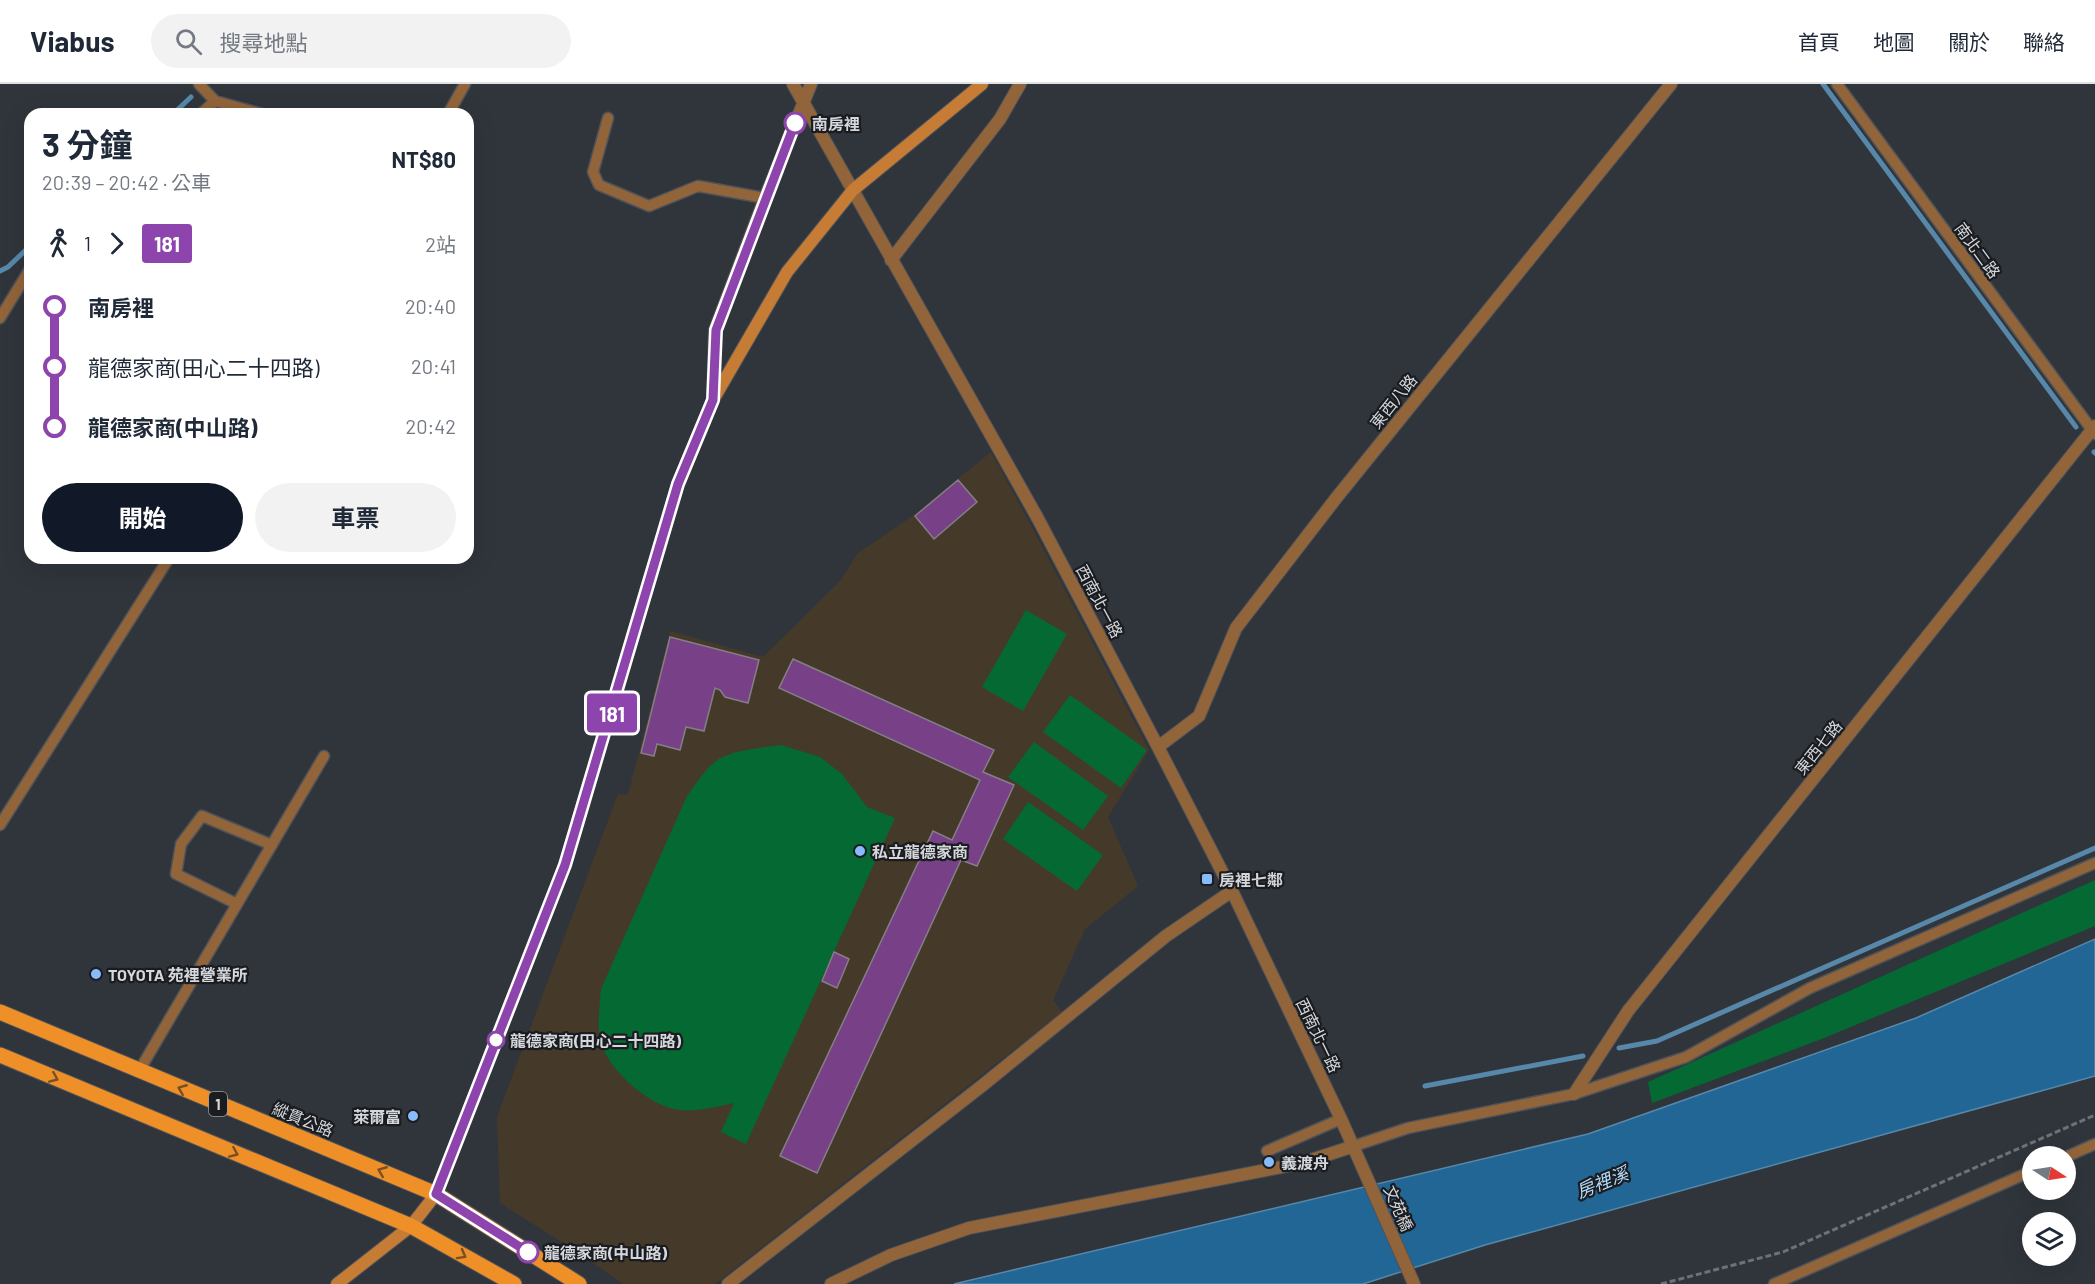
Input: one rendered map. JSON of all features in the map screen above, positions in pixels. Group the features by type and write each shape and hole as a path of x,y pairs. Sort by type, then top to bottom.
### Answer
{"main road":[{"path":"337,1284 411,1226 436,1194 565,865 678,484 713,400 787,272 853,190 982,84"},
{"name":"縱貫公路","path":"0,1012 436,1194 579,1284"},
{"name":"1","path":"0,1055 411,1226 514,1284"}],"street":[{"name":"西南北一路","path":"793,84 802,105 853,190 1037,517 1232,891 1354,1146"},
{"path":"713,400 716,330 765,198 811,84"},
{"path":"891,260 1000,119 1020,84"},
{"name":"東西八路","path":"1158,747 1200,716 1236,628 1337,497 1671,84"},
{"name":"東西七路","path":"1574,1094 1628,1011 2094,430"},
{"path":"728,1284 983,1085 1166,936 1232,891"},
{"path":"831,1284 891,1255 969,1228 1302,1163 1354,1146"},
{"name":"文苑橋","path":"1354,1146 1414,1284"}],"lane":[{"path":"200,84 215,101 240,108"},
{"path":"451,108 465,84"},
{"name":"南北二路","path":"1837,84 2094,430"},
{"path":"207,108 215,101"},
{"path":"608,118 593,172 599,185 649,206 698,186 765,198"},
{"path":"0,318 24,279"},
{"path":"0,825 165,564"},
{"path":"139,1071 324,756"},
{"path":"237,904 176,874 181,844 202,816 272,845"},
{"path":"1354,1146 1408,1128 1574,1094 1686,1057 1810,987 2095,862"},
{"path":"1267,1151 1341,1119"},
{"path":"2076,1152 2095,1143"},
{"path":"1774,1284 2022,1176"}],"path":[{"path":"1661,1284 1783,1252 2095,1115"}],"shaded area":[{"name":"私立龍德家商","path":"991,452 1149,750 1108,817 1138,886 1085,929 1053,1000 1062,1012 715,1284 623,1284 500,1203 497,1117 618,794 628,795 670,631 763,657 841,580 858,553 911,517"}],"green space":[{"path":"1026,610 1067,634 1023,711 982,687"},
{"path":"1070,695 1147,750 1121,788 1043,732"},
{"path":"1034,742 1108,796 1083,830 1008,777"},
{"path":"781,745 820,757 842,774 867,807 895,818 746,1144 721,1132 734,1103 697,1110 674,1109 651,1100 629,1083 610,1061 600,1039 601,989 687,796 698,781 719,759 749,749"},
{"path":"1028,802 1103,855 1077,891 1003,839"},
{"path":"2095,880 2095,926 1824,1038 1652,1103 1648,1082"}],"water":[{"name":"房裡溪","path":"2095,939 2095,1076 1485,1245 1363,1284 954,1284 1588,1134 1916,1018"}],"building":[{"path":"958,480 977,502 934,539 915,516"},
{"path":"670,637 759,660 748,703 725,697 720,690 715,688 704,731 686,727 680,750 657,744 654,756 641,753"},
{"path":"793,659 994,750 983,772 1014,785 977,866 961,860 817,1173 780,1156 933,831 952,840 980,780 779,688"},
{"path":"834,952 849,959 837,988 822,981"}],"waterway":[{"path":"1823,84 2076,427"},
{"path":"179,108 191,97"},
{"path":"0,271 8,267 24,252"},
{"path":"1619,1048 1657,1041 2095,848"},
{"path":"1425,1086 1583,1056"}],"bus line":[{"name":"181","path":"528,1252 436,1194 565,865 678,484 713,400 716,330 795,123"}],"place":[{"name":"南房裡","path":"795,123"},
{"name":"私立龍德家商","path":"860,851"},
{"name":"房裡七鄰","path":"1207,879"},
{"name":"TOYOTA 苑裡營業所","path":"96,974"},
{"name":"龍德家商(田心二十四路)","path":"496,1040"},
{"name":"萊爾富","path":"413,1116"},
{"name":"義渡舟","path":"1269,1162"},
{"name":"龍德家商(中山路)","path":"528,1252"}]}
